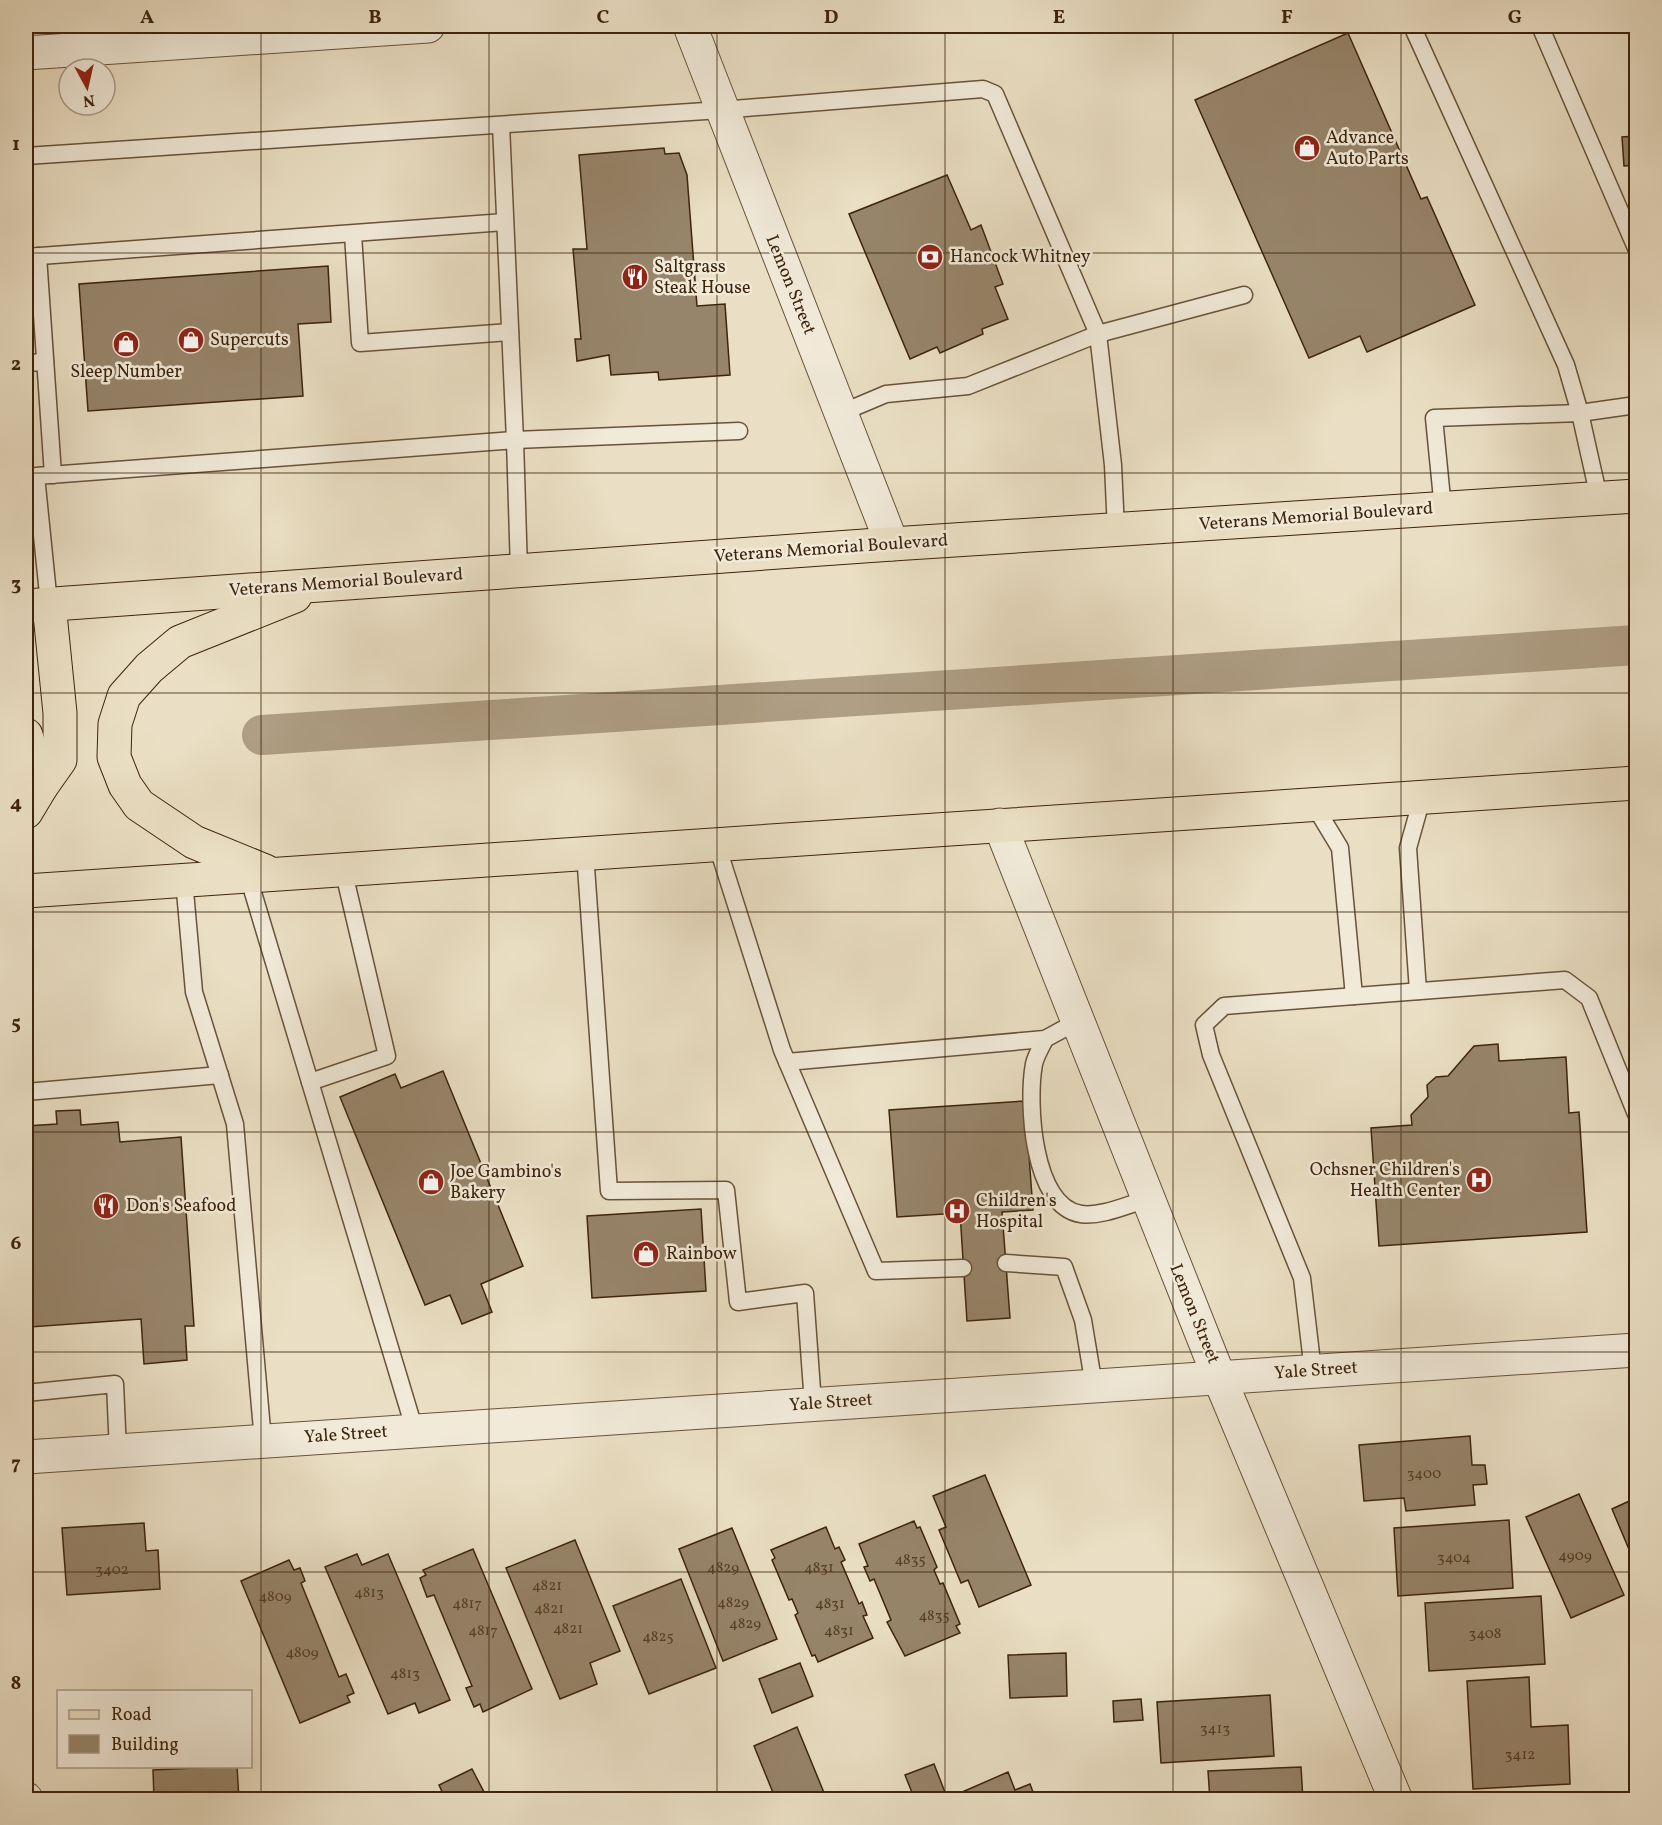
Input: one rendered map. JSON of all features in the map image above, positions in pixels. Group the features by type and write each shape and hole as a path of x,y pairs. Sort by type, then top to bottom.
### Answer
{"main road":[{"name":"Veterans Memorial Boulevard","path":"37,605 892,544 1636,496"},
{"path":"260,875 194,843 139,805 125,785 114,758 115,724 124,696 149,668 180,642 324,585"},
{"path":"33,800 60,760 60,714 37,605"},
{"path":"26,735 33,800"},
{"path":"26,891 1636,783"}],"street":[{"path":"26,53 428,26"},
{"name":"Lemon Street","path":"690,26 892,544"},
{"name":"Lemon Street","path":"1000,825 1219,1377 1395,1800"},
{"name":"Yale Street","path":"26,1457 1636,1350"}],"lane":[{"path":"1412,26 1566,365 1580,413 1599,498"},
{"path":"1540,26 1636,248"},
{"path":"26,156 721,110 983,89 995,94 1098,334 1113,465 1116,530"},
{"path":"501,125 519,571"},
{"path":"37,605 38,476 45,362 32,256 505,222"},
{"path":"353,234 360,343 510,332"},
{"path":"841,413 886,394 968,386 1098,334 1244,295"},
{"path":"26,363 45,362"},
{"path":"1443,509 1434,418 1580,413 1636,405"},
{"path":"38,476 515,440 739,431"},
{"path":"1418,991 1408,848 1422,798"},
{"path":"1314,805 1340,848 1354,996"},
{"path":"717,845 787,1062 876,1271 963,1268"},
{"path":"585,853 609,1191 726,1190 738,1302 805,1293 813,1404"},
{"path":"310,1082 387,1056 343,869"},
{"path":"260,875 310,1082 415,1431"},
{"path":"184,880 195,992 235,1124 263,1441"},
{"path":"1314,1371 1302,1278 1211,1056 1204,1025 1224,1006 1565,980 1589,998 1636,1114"},
{"path":"787,1062 1045,1039 1078,1021"},
{"path":"1045,1039 1034,1063 1033,1095 1035,1138 1041,1174 1051,1195 1064,1206 1081,1214 1107,1211 1148,1199"},
{"path":"26,1092 220,1075"},
{"path":"1006,1263 1064,1267 1083,1320 1094,1386"},
{"path":"26,1393 115,1384 118,1451"}],"building":[{"name":"Advance Auto Parts","path":"1348,33 1421,199 1427,197 1475,305 1367,352 1360,336 1309,358 1195,100"},
{"path":"1636,136 1636,165 1624,166 1622,137"},
{"name":"Saltgrass Steak House","path":"664,148 665,154 679,153 687,175 697,306 725,304 730,375 659,380 658,372 611,375 609,355 577,361 575,339 581,339 573,249 587,249 579,155"},
{"name":"Hancock Whitney","path":"947,175 971,230 981,225 1003,284 995,287 1008,319 982,329 983,334 940,353 937,347 910,359 849,214"},
{"path":"328,266 331,322 298,324 303,396 88,411 79,284"},
{"name":"Ochsner Children's Health Center","path":"1498,1044 1499,1061 1566,1057 1569,1113 1579,1112 1587,1232 1379,1246 1371,1128 1412,1125 1411,1115 1428,1097 1427,1085 1436,1077 1448,1076 1474,1046"},
{"name":"Joe Gambino's Bakery","path":"443,1071 523,1266 481,1284 492,1312 462,1324 450,1295 425,1305 340,1097 395,1074 401,1088"},
{"name":"Children's Hospital","path":"1025,1101 1033,1210 1002,1212 1010,1318 967,1321 960,1213 897,1217 889,1110"},
{"name":"Don's Seafood","path":"80,1110 81,1125 118,1122 120,1142 181,1137 194,1326 185,1326 187,1360 144,1364 141,1319 30,1327 26,1271 26,1126 57,1124 56,1111"},
{"name":"Rainbow","path":"701,1209 706,1291 592,1298 587,1216"},
{"path":"1470,1436 1472,1465 1485,1465 1487,1484 1473,1485 1475,1505 1406,1511 1404,1498 1364,1501 1359,1445"},
{"path":"985,1475 1031,1585 979,1607 968,1580 961,1583 939,1530 946,1527 933,1496"},
{"path":"1579,1494 1624,1595 1571,1618 1526,1517"},
{"path":"1636,1498 1636,1566 1612,1509"},
{"path":"1509,1520 1513,1588 1398,1596 1394,1528"},
{"path":"914,1521 917,1528 920,1527 937,1567 934,1570 940,1584 943,1583 960,1624 956,1626 960,1633 905,1656 887,1622 891,1620 874,1579 870,1581 864,1567 868,1566 859,1544"},
{"path":"144,1523 146,1551 158,1550 160,1589 67,1595 62,1528"},
{"path":"826,1527 835,1549 839,1547 845,1560 841,1562 859,1604 862,1602 867,1615 863,1616 873,1638 818,1662 815,1655 812,1656 795,1615 798,1613 792,1599 789,1600 772,1560 775,1558 771,1550"},
{"path":"732,1528 777,1639 723,1661 679,1549"},
{"path":"575,1540 620,1651 590,1663 597,1684 560,1699 506,1568"},
{"path":"473,1549 532,1689 483,1712 480,1704 474,1707 466,1688 472,1686 434,1595 427,1597 420,1578 426,1575 423,1570"},
{"path":"357,1554 362,1565 388,1554 450,1700 419,1713 415,1703 388,1714 325,1567"},
{"path":"289,1560 294,1570 300,1568 305,1581 301,1583 339,1677 346,1674 354,1693 347,1696 350,1702 300,1723 241,1581"},
{"path":"681,1579 716,1668 649,1694 613,1606"},
{"path":"1541,1596 1545,1664 1429,1671 1425,1603"},
{"path":"1066,1653 1067,1696 1010,1698 1008,1655"},
{"path":"800,1663 813,1696 772,1713 759,1679"},
{"path":"1529,1677 1531,1727 1568,1725 1570,1784 1473,1789 1467,1681"},
{"path":"1270,1695 1274,1756 1161,1763 1157,1702"},
{"path":"1141,1699 1143,1720 1114,1722 1113,1701"},
{"path":"797,1727 827,1800 776,1800 754,1746"},
{"path":"934,1764 948,1800 915,1800 905,1775"},
{"path":"1301,1767 1303,1800 1210,1800 1208,1771"},
{"path":"237,1768 239,1800 154,1799 153,1770"},
{"path":"472,1769 484,1792 470,1800 446,1800 439,1785"},
{"path":"1008,1772 1015,1790 1030,1784 1036,1800 963,1800 960,1793"}],"waterway":[{"path":"262,735 1636,645"}],"place":[{"name":"Advance Auto Parts","path":"1307,148"},
{"name":"Hancock Whitney","path":"930,257"},
{"name":"Saltgrass Steak House","path":"635,277"},
{"name":"Supercuts","path":"191,340"},
{"name":"Sleep Number","path":"126,344"},
{"name":"Ochsner Children's Health Center","path":"1479,1180"},
{"name":"Joe Gambino's Bakery","path":"431,1182"},
{"name":"Don's Seafood","path":"106,1206"},
{"name":"Children's Hospital","path":"957,1211"},
{"name":"Rainbow","path":"646,1254"}]}
